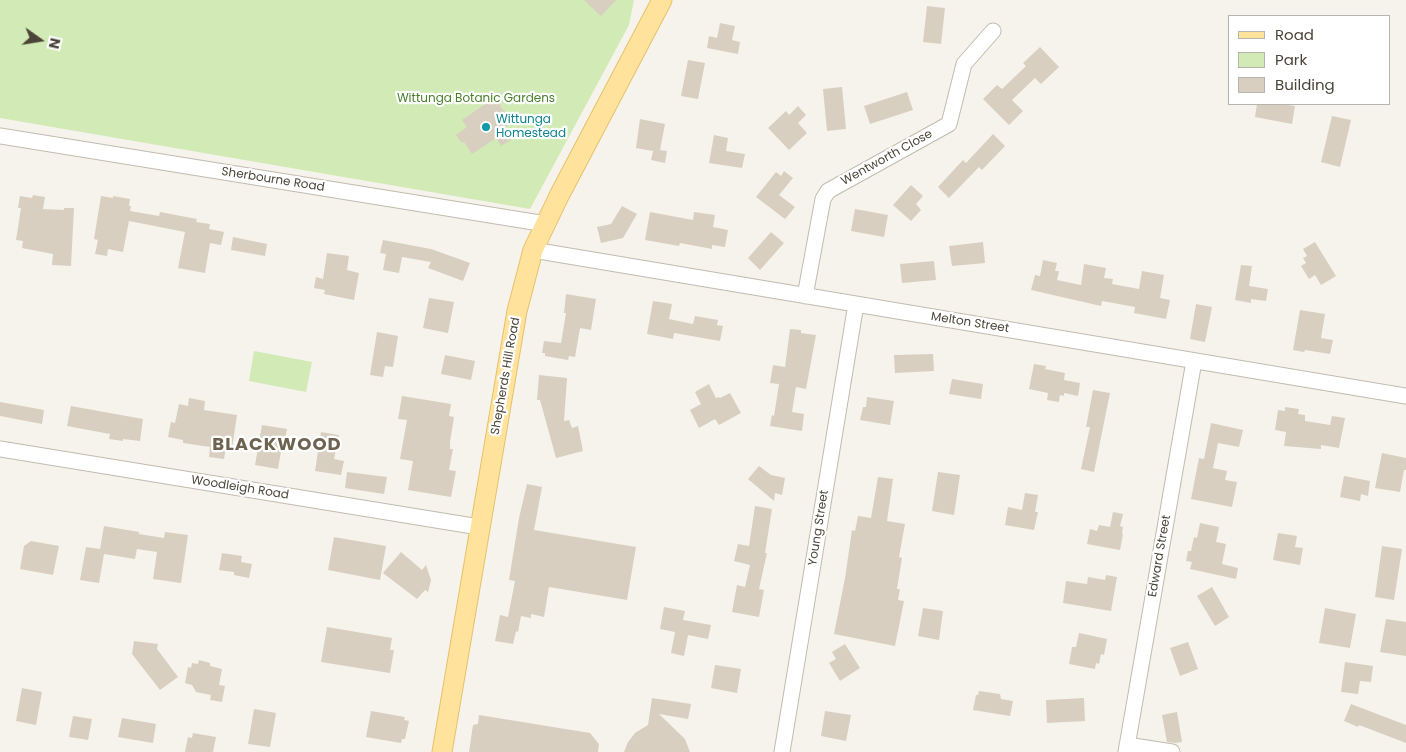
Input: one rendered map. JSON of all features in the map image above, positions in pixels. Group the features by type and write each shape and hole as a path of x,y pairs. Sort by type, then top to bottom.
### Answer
{"main road":[{"name":"Shepherds Hill Road","path":"649,25 654,0"},
{"name":"Shepherds Hill Road","path":"442,752 517,311 533,250 662,0"}],"street":[{"name":"Wentworth Close","path":"805,296 823,198 828,191 949,124 964,64 993,31"},
{"name":"Sherbourne Road","path":"0,136 546,224"},
{"name":"Melton Street","path":"533,250 1406,396"},
{"name":"Young Street","path":"782,752 856,304"},
{"name":"Edward Street","path":"1126,748 1194,361"},
{"name":"Woodleigh Road","path":"0,449 479,527"},
{"path":"1126,748 1172,752"}],"green space":[{"name":"Wittunga Botanic Gardens","path":"0,0 634,0 629,25 530,209 0,118"},
{"path":"254,351 312,362 306,392 249,381"}],"building":[{"path":"584,0 616,0 601,16"},
{"path":"927,6 945,8 941,44 923,42"},
{"path":"720,23 735,26 732,40 740,42 738,54 707,48 709,36 717,38"},
{"path":"1040,47 1059,67 1041,84 1035,78 1012,100 1023,111 1009,125 983,99 997,85 1002,89 1026,66 1023,63"},
{"path":"688,60 705,63 698,99 681,96"},
{"path":"842,87 846,129 827,131 823,89"},
{"path":"907,92 913,110 870,124 864,106"},
{"path":"491,100 494,105 498,102 512,123 503,128 511,140 501,146 496,138 472,154 464,142 462,143 456,135 467,127 462,120"},
{"path":"1257,105 1295,106 1292,124 1255,117"},
{"path":"798,106 806,115 798,123 807,133 789,150 768,128 786,111 789,115"},
{"path":"1332,116 1351,120 1340,167 1321,162"},
{"path":"640,119 665,124 660,150 667,151 665,163 651,160 653,151 636,148"},
{"path":"993,134 1005,146 982,170 979,167 949,198 938,187 963,160 966,163"},
{"path":"714,135 728,138 726,151 745,154 742,168 709,163"},
{"path":"784,171 793,178 779,195 795,207 785,219 756,197 776,172 781,176"},
{"path":"911,185 923,196 916,204 921,210 911,221 893,205"},
{"path":"33,195 45,197 43,209 64,210 64,208 74,208 71,266 52,265 53,254 22,248 23,241 16,240 21,208 18,208 20,196 32,198"},
{"path":"101,196 130,199 130,211 159,216 160,212 197,219 196,222 210,224 209,229 224,232 221,245 210,243 205,273 178,268 185,232 129,221 123,252 108,249 107,256 95,254 98,240 94,239"},
{"path":"622,206 637,214 623,238 601,243 597,227 611,224"},
{"path":"855,209 888,215 884,237 851,231"},
{"path":"650,212 693,220 694,212 715,215 713,227 728,230 725,247 712,245 712,249 680,243 679,246 645,240"},
{"path":"771,232 784,243 760,270 748,258"},
{"path":"233,237 267,244 265,256 231,250"},
{"path":"383,240 431,249 470,263 463,281 428,268 431,262 402,257 399,273 383,270 386,254 380,253"},
{"path":"983,242 985,263 952,266 949,246"},
{"path":"1315,242 1336,276 1321,285 1315,275 1309,279 1301,266 1306,263 1303,258 1307,256 1303,249"},
{"path":"327,253 349,256 347,270 359,273 354,300 324,294 325,290 314,288 316,277 323,279"},
{"path":"1043,260 1057,263 1055,271 1059,271 1057,280 1081,285 1084,264 1106,268 1104,278 1113,279 1112,284 1139,289 1142,271 1164,275 1160,298 1170,300 1166,319 1134,313 1135,307 1102,301 1101,306 1031,290 1035,275 1040,276"},
{"path":"934,261 936,280 902,283 900,264"},
{"path":"1241,265 1252,266 1249,286 1268,289 1266,301 1251,299 1251,303 1235,300"},
{"path":"566,294 596,299 591,330 580,328 575,357 569,356 568,360 545,356 545,353 542,353 544,341 561,343 566,313 564,313"},
{"path":"429,298 454,302 448,333 423,328"},
{"path":"653,301 672,304 669,319 693,324 695,316 718,320 717,325 723,326 720,341 674,333 673,339 647,334"},
{"path":"1196,304 1212,307 1205,342 1190,339"},
{"path":"1300,310 1325,314 1321,338 1333,340 1330,354 1293,350"},
{"path":"790,329 816,335 806,389 796,387 792,412 804,414 802,431 770,426 772,415 774,416 779,384 770,383 773,365 785,367"},
{"path":"377,332 398,336 393,367 385,366 383,377 370,375"},
{"path":"933,354 934,371 895,373 894,355"},
{"path":"445,355 475,361 471,380 441,374"},
{"path":"1034,364 1046,366 1045,369 1065,373 1064,380 1080,383 1078,396 1064,393 1064,396 1060,395 1059,402 1047,400 1048,393 1029,389"},
{"path":"539,375 567,378 564,421 569,420 572,428 578,426 583,451 556,458 540,400 537,400"},
{"path":"952,379 983,384 981,399 949,394"},
{"path":"709,384 716,398 730,393 741,413 719,425 715,419 699,428 690,410 701,404 695,392"},
{"path":"1093,390 1110,393 1094,472 1081,469 1090,427 1086,427"},
{"path":"402,396 451,404 449,416 454,417 450,442 450,449 453,449 449,470 456,471 451,497 408,490 413,461 400,459 407,420 398,419"},
{"path":"867,397 894,401 890,425 860,420 863,407 866,407"},
{"path":"189,398 205,401 204,410 237,415 232,448 226,447 224,459 209,457 210,447 183,443 183,440 168,437 171,422 175,423 179,404 188,406"},
{"path":"0,402 44,410 42,424 0,416"},
{"path":"71,406 143,419 140,441 109,439 110,434 67,426"},
{"path":"1285,407 1299,409 1298,414 1305,415 1305,421 1330,425 1332,416 1345,418 1339,448 1321,445 1321,449 1284,446 1286,432 1275,430 1278,410 1285,411"},
{"path":"1211,423 1243,430 1239,447 1218,443 1213,468 1227,471 1225,480 1237,482 1232,507 1191,499 1199,458 1204,459"},
{"path":"262,425 287,429 278,469 255,465"},
{"path":"321,432 339,435 334,459 344,461 341,475 315,471"},
{"path":"1382,453 1406,458 1406,470 1404,470 1400,492 1375,488"},
{"path":"759,466 771,475 785,478 782,495 775,493 774,501 748,479"},
{"path":"347,472 387,477 384,494 345,488"},
{"path":"938,472 960,475 954,515 932,511"},
{"path":"1344,476 1370,481 1368,496 1361,494 1360,501 1340,497"},
{"path":"878,477 893,479 887,521 905,524 899,557 902,558 897,589 900,589 898,600 904,601 895,646 834,634 852,530 855,531 858,516 871,518"},
{"path":"527,484 542,487 534,530 636,547 627,600 549,587 544,617 531,614 531,618 521,616 518,632 516,631 513,644 495,641 500,615 508,617 515,581 509,580 519,518"},
{"path":"1025,493 1038,495 1035,512 1038,512 1034,530 1005,525 1008,507 1022,510"},
{"path":"755,506 772,509 765,553 767,553 759,589 764,590 759,617 732,612 737,585 745,587 750,565 734,561 738,544 749,546"},
{"path":"1113,512 1123,514 1120,526 1123,527 1123,534 1120,550 1087,544 1090,529 1097,531 1099,525 1110,527"},
{"path":"1200,523 1219,527 1216,542 1226,544 1222,564 1238,568 1236,579 1190,569 1192,562 1186,561 1188,551 1191,551 1194,537 1197,538"},
{"path":"104,526 164,538 165,532 188,535 181,583 153,579 157,552 137,549 135,559 104,554 99,583 80,580 86,547 100,549"},
{"path":"1278,533 1297,536 1295,547 1303,548 1300,565 1273,560"},
{"path":"334,537 386,546 380,580 328,570"},
{"path":"31,541 59,546 53,575 20,569 24,546"},
{"path":"1382,546 1402,549 1394,600 1375,597"},
{"path":"401,552 422,570 426,565 431,580 428,592 425,590 417,599 383,573"},
{"path":"222,553 242,556 241,562 252,564 249,578 234,575 234,572 219,570"},
{"path":"1106,575 1117,577 1111,611 1063,603 1066,581 1087,584 1088,577 1105,580"},
{"path":"1212,587 1229,617 1215,626 1197,596"},
{"path":"664,607 685,611 683,620 711,625 708,639 688,635 684,656 671,653 675,632 660,629"},
{"path":"923,608 943,611 939,640 918,636"},
{"path":"1325,608 1356,614 1350,648 1319,643"},
{"path":"1386,619 1406,622 1406,656 1380,652"},
{"path":"327,627 392,638 390,650 394,650 390,673 321,662"},
{"path":"1079,633 1107,639 1104,655 1101,654 1099,664 1096,663 1095,669 1069,664 1072,647 1076,647"},
{"path":"134,641 158,644 157,649 178,677 160,690 132,654"},
{"path":"1188,642 1198,669 1180,676 1170,648"},
{"path":"845,644 860,668 840,681 829,663 836,659 832,652"},
{"path":"199,660 210,663 210,666 222,669 219,685 225,686 222,702 210,700 211,695 196,692 192,685 185,683 188,667 191,668 192,663 198,664"},
{"path":"1345,662 1373,666 1371,682 1360,681 1358,694 1341,692"},
{"path":"715,665 741,669 737,693 711,688"},
{"path":"22,688 42,692 36,725 16,721"},
{"path":"979,691 1000,694 1001,699 1013,701 1010,716 973,710 976,695 978,695"},
{"path":"652,698 691,704 688,719 659,714 685,739 690,752 624,752 628,742 635,733 648,725"},
{"path":"1084,698 1085,721 1047,723 1046,700"},
{"path":"1351,704 1406,725 1406,743 1344,721"},
{"path":"254,709 276,713 270,747 248,744"},
{"path":"371,711 405,717 404,720 409,721 405,739 402,739 401,743 366,737"},
{"path":"825,711 851,715 846,741 821,736"},
{"path":"1177,712 1182,742 1167,742 1162,715"},
{"path":"479,715 590,733 599,744 598,752 469,752 473,725 478,724"},
{"path":"73,716 92,719 88,740 69,737"},
{"path":"122,718 156,724 153,743 118,737"},
{"path":"193,733 216,737 213,752 185,752 188,737 192,738"}],"place":[{"name":"Wittunga Homestead","path":"486,127"}],"district":[{"name":"BLACKWOOD","path":"277,445"}]}
